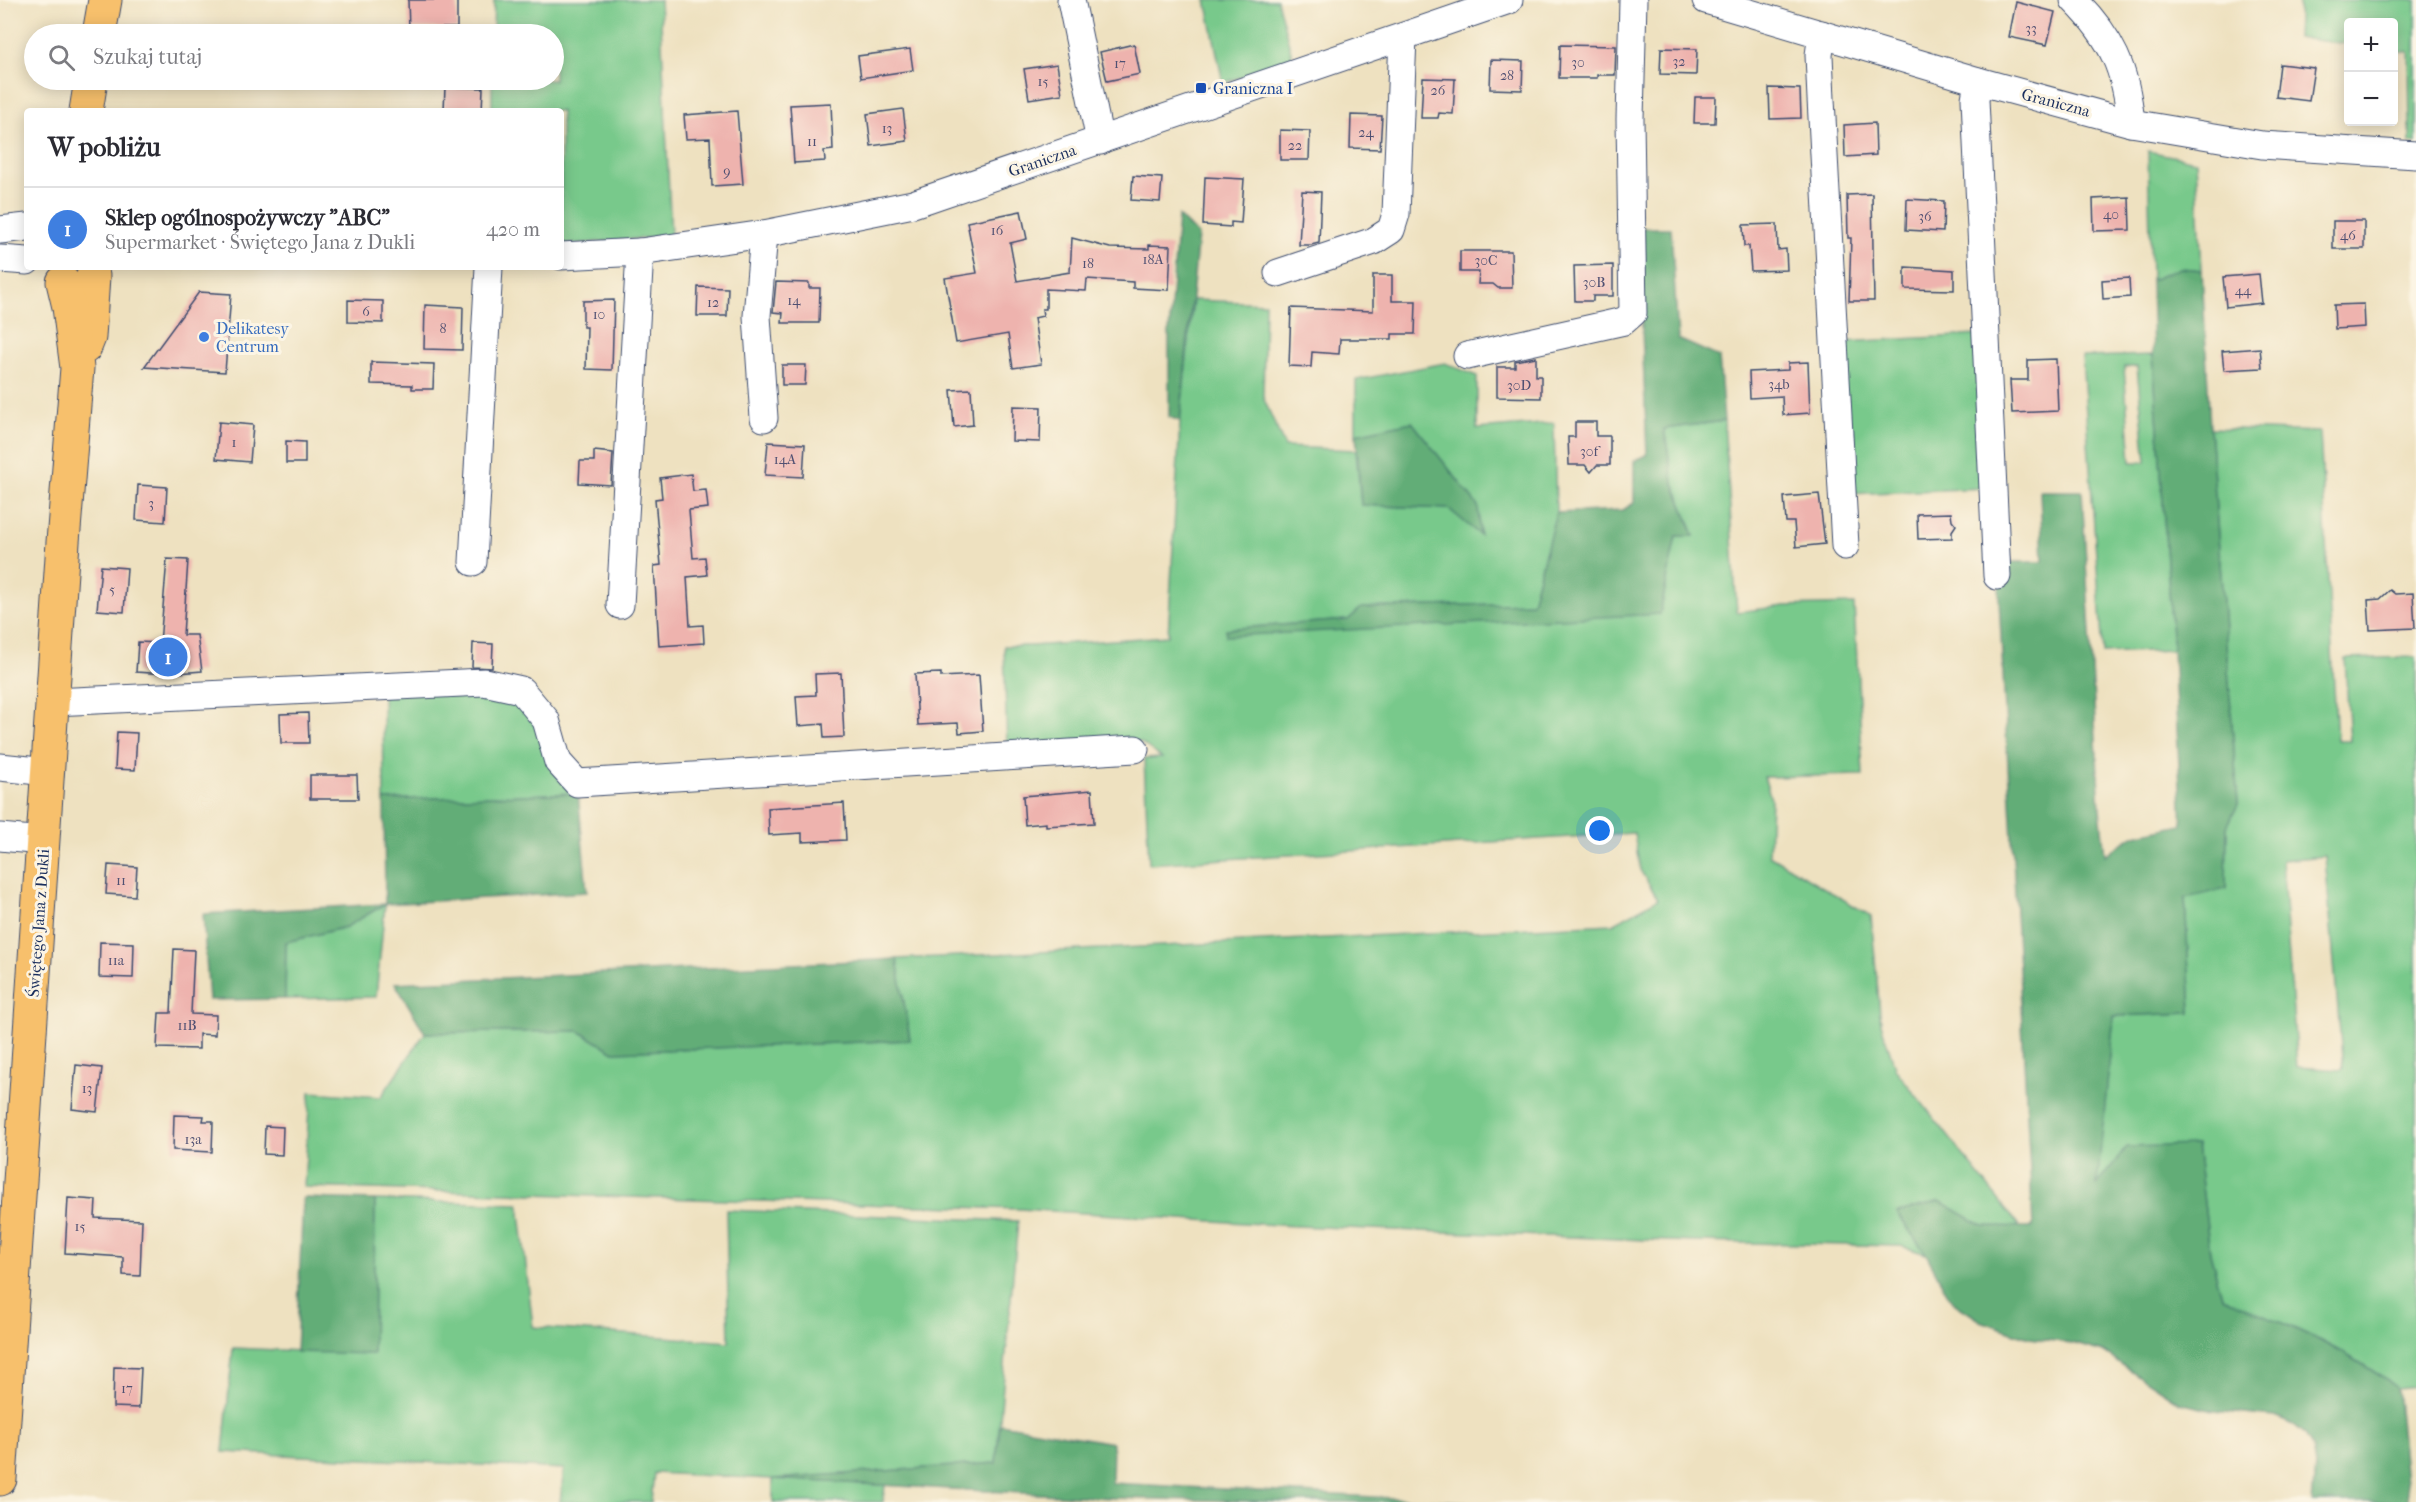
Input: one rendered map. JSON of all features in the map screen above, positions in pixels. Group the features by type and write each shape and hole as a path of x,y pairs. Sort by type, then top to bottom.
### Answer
{"main road":[{"path":"101,24 105,0"},
{"path":"86,108 89,90"},
{"name":"Świętego Jana z Dukli","path":"0,1479 4,1369 77,368 69,307 75,273"}],"street":[{"path":"1071,0 1100,141"},
{"name":"Graniczna","path":"564,256 640,252 764,234 913,204 1509,0"},
{"path":"1467,356 1624,321 1633,313 1630,118 1633,0"},
{"name":"Graniczna","path":"1706,0 1978,81 2131,123 2262,146 2416,155"},
{"path":"2074,0 2086,12 2116,56 2124,75 2131,123"},
{"path":"1822,34 1819,55 1845,546"},
{"path":"1278,273 1374,241 1391,230 1396,214 1403,37"},
{"path":"1978,81 1975,99 1997,576"},
{"path":"0,230 24,227"},
{"path":"764,234 757,316 764,418"},
{"path":"620,605 640,252"},
{"path":"0,259 24,261"},
{"path":"473,562 489,270"},
{"path":"53,702 484,682 520,690 546,720 558,762 577,783 1135,749"},
{"path":"0,767 48,772"},
{"path":"0,837 43,841"}],"green space":[{"path":"494,0 660,0 671,236 564,245 564,108 492,108 492,90 564,90 564,24 493,24"},
{"path":"1206,0 1277,0 1293,59 1223,83"},
{"path":"2299,0 2416,0 2416,143 2410,143 2409,52 2398,51 2398,18 2344,18 2344,44 2297,38"},
{"path":"2148,151 2196,161 2202,270 2180,268 2151,280"},
{"path":"1178,216 1198,235 1180,421 1169,417 1169,332"},
{"path":"1638,228 1671,228 1678,339 1719,357 1724,421 1664,429 1673,481 1694,536 1676,536 1660,614 1226,636 1226,629 1348,620 1361,608 1532,603 1556,513 1623,510 1634,503 1634,461 1647,455"},
{"path":"2180,268 2202,270 2210,428 2238,804 2227,827 2226,889 2185,898 2191,1013 2114,1016 2097,1184 2127,1147 2197,1145 2210,1253 2222,1297 2335,1348 2397,1388 2408,1502 2312,1502 2315,1466 2312,1446 2305,1434 2294,1425 2274,1417 2214,1411 2180,1403 2103,1352 2072,1343 2029,1338 1981,1321 1952,1302 1926,1254 1897,1213 1940,1201 1983,1226 2033,1227 1999,599 2000,562 2043,562 2040,491 2082,491 2100,810 2105,855 2135,835 2182,825 2153,355 2151,280"},
{"path":"1193,300 1265,303 1263,397 1285,447 1356,450 1361,505 1449,509 1480,534 1478,506 1412,422 1356,434 1356,380 1445,363 1477,376 1477,429 1554,423 1556,513 1532,603 1362,608 1348,620 1226,629 1660,614 1676,536 1694,535 1673,481 1664,429 1724,421 1737,612 1784,606 1854,604 1863,775 1764,777 1771,798 1769,855 1871,916 1881,1024 1896,1070 2020,1227 1983,1226 1940,1202 1897,1213 1926,1254 1901,1246 1695,1242 1295,1226 1019,1209 304,1187 310,1092 381,1097 425,1033 579,1031 614,1052 910,1040 897,959 1613,924 1658,899 1640,870 1634,833 1149,864 1144,759 1162,758 1140,742 1007,749 1004,646 1168,636 1180,422"},
{"path":"1979,335 1986,488 1849,494 1841,342"},
{"path":"2153,355 2173,650 2103,653 2082,357","holes":["2124,367 2137,367 2146,462 2131,462"]},
{"path":"1412,422 1478,506 1480,535 1449,509 1361,505 1356,434"},
{"path":"2210,428 2320,432 2337,741 2350,741 2345,659 2416,657 2416,1386 2397,1388 2335,1348 2222,1297 2210,1253 2197,1145 2096,1186 2114,1016 2191,1013 2185,897 2226,888 2227,826 2238,804","holes":["2325,856 2343,1069 2297,1067 2282,860"]},
{"path":"456,690 520,698 578,793 384,800 383,691"},
{"path":"578,793 587,892 385,904 384,800"},
{"path":"385,904 376,997 285,999 286,942 346,927"},
{"path":"385,904 346,927 286,942 285,999 209,1000 203,914"},
{"path":"897,959 910,1040 614,1052 579,1031 425,1033 395,983"},
{"path":"303,1198 375,1200 373,1354 296,1352"},
{"path":"375,1200 519,1204 533,1327 729,1342 726,1210 1018,1221 996,1463 780,1479 885,1485 883,1502 773,1502 773,1479 654,1473 651,1502 560,1502 564,1469 223,1452 233,1348 373,1354"},
{"path":"1000,1424 1113,1443 1112,1483 1467,1502 1292,1502 1111,1498 773,1479 996,1463"}],"building":[{"path":"408,0 457,0 457,24 409,24"},
{"path":"2016,2 2055,12 2047,45 2009,37"},
{"path":"1134,44 1140,74 1107,81 1100,52"},
{"path":"1560,45 1616,46 1615,75 1597,75 1597,78 1559,78"},
{"path":"1661,48 1697,49 1696,75 1660,74"},
{"path":"910,49 913,70 861,78 858,56"},
{"path":"1491,60 1523,61 1522,90 1490,89"},
{"path":"1057,64 1062,94 1029,99 1024,69"},
{"path":"2280,64 2314,68 2309,101 2276,97"},
{"path":"1423,78 1455,79 1453,114 1439,113 1438,118 1421,118"},
{"path":"1769,88 1800,89 1801,118 1770,119"},
{"path":"445,90 483,90 482,108 444,108"},
{"path":"1695,97 1716,97 1715,123 1694,123"},
{"path":"831,103 833,150 824,151 825,161 794,163 790,105"},
{"path":"903,109 907,141 871,146 867,114"},
{"path":"737,111 743,184 712,186 710,138 686,139 684,115"},
{"path":"1351,115 1382,116 1380,149 1350,148"},
{"path":"1875,123 1876,155 1845,157 1844,125"},
{"path":"1280,130 1310,131 1309,160 1280,160"},
{"path":"1133,176 1162,178 1160,202 1131,200"},
{"path":"1205,177 1244,179 1241,223 1231,222 1231,227 1203,225"},
{"path":"1302,191 1321,192 1319,243 1311,245 1299,245"},
{"path":"1872,194 1874,301 1849,301 1851,238 1848,238 1847,195"},
{"path":"2129,197 2130,230 2094,231 2093,199"},
{"path":"1907,199 1944,201 1943,232 1906,230"},
{"path":"1021,211 1027,239 1010,243 1017,281 1070,272 1072,238 1110,248 1149,249 1149,245 1171,246 1169,290 1133,288 1133,282 1087,279 1086,291 1046,289 1046,309 1042,309 1043,316 1034,318 1041,364 1013,368 1008,334 956,343 945,278 977,273 967,222"},
{"path":"2333,221 2364,221 2364,249 2333,249"},
{"path":"1777,224 1778,250 1786,249 1787,270 1751,271 1749,246 1744,246 1743,225"},
{"path":"1460,251 1511,251 1512,288 1478,284 1479,272 1460,272"},
{"path":"1613,265 1613,296 1593,296 1593,301 1575,301 1574,266"},
{"path":"1905,267 1954,270 1954,290 1905,289"},
{"path":"2259,274 2262,303 2226,307 2223,277"},
{"path":"1373,275 1392,275 1392,301 1416,301 1415,334 1392,334 1392,339 1340,339 1339,354 1312,352 1311,367 1289,366 1291,308 1373,311"},
{"path":"2129,278 2130,297 2103,299 2102,280"},
{"path":"776,282 809,283 809,288 820,288 819,323 782,323 783,313 773,312"},
{"path":"698,287 728,288 727,316 697,316"},
{"path":"199,292 231,294 225,372 144,367"},
{"path":"348,300 383,301 383,323 348,322"},
{"path":"614,300 612,370 586,369 587,327 583,327 583,301"},
{"path":"2364,304 2365,327 2335,329 2334,305"},
{"path":"425,305 463,307 462,350 424,349"},
{"path":"2260,348 2262,368 2224,370 2222,351"},
{"path":"1536,357 1536,376 1541,376 1541,398 1497,397 1497,367 1515,367 1515,361"},
{"path":"2056,359 2058,411 2012,413 2010,380 2028,380 2028,360"},
{"path":"371,362 434,364 433,389 412,389 412,385 371,384"},
{"path":"1808,362 1810,413 1783,415 1782,396 1750,398 1749,372 1788,370 1788,363"},
{"path":"782,365 806,365 805,385 782,385"},
{"path":"971,389 973,425 954,427 951,390"},
{"path":"1013,406 1041,407 1040,442 1012,441"},
{"path":"219,422 253,425 250,462 216,459"},
{"path":"1575,422 1596,422 1596,436 1610,436 1610,465 1597,465 1591,472 1585,465 1569,465 1568,437 1575,437"},
{"path":"286,441 305,442 305,463 286,463"},
{"path":"768,442 805,444 803,477 765,475"},
{"path":"594,451 613,453 611,485 579,483 580,461 594,461"},
{"path":"691,474 693,491 706,490 708,508 689,510 693,558 705,557 707,575 687,577 690,626 703,625 704,643 659,646 654,566 661,565 655,499 662,498 660,478"},
{"path":"138,485 167,487 165,522 136,520"},
{"path":"1819,494 1825,544 1796,547 1794,522 1786,522 1784,497"},
{"path":"1951,513 1956,525 1952,531 1952,538 1918,539 1917,514"},
{"path":"167,559 188,560 183,635 197,635 202,671 166,674 136,672 138,642 160,643"},
{"path":"101,566 127,568 124,612 97,610"},
{"path":"2390,590 2395,594 2413,593 2415,628 2370,630 2368,600 2380,599"},
{"path":"473,643 493,644 492,668 472,667"},
{"path":"841,673 844,737 824,738 823,724 798,726 796,696 816,695 815,674"},
{"path":"941,673 941,677 979,675 983,731 959,733 958,723 918,725 915,674"},
{"path":"308,713 309,743 281,743 280,714"},
{"path":"117,732 137,733 135,770 115,769"},
{"path":"310,775 357,775 358,799 310,799"},
{"path":"1092,790 1094,823 1025,825 1023,796"},
{"path":"844,803 846,840 802,842 802,833 769,835 768,808"},
{"path":"108,865 137,867 135,896 106,894"},
{"path":"100,942 134,943 133,978 99,977"},
{"path":"174,949 194,950 191,1014 216,1015 215,1035 199,1034 199,1049 157,1048 159,1013 171,1013"},
{"path":"76,1065 102,1068 97,1112 72,1109"},
{"path":"174,1115 204,1116 203,1121 213,1121 212,1152 173,1150"},
{"path":"265,1126 283,1127 282,1155 264,1154"},
{"path":"68,1198 96,1200 95,1218 142,1220 140,1276 123,1275 123,1257 65,1253"},
{"path":"114,1367 141,1368 139,1408 113,1407"}],"place":[{"name":"Graniczna I","path":"1201,88"},
{"name":"Delikatesy Centrum","path":"204,337"},
{"name":"Sklep ogólnospożywczy \"ABC\"","path":"168,657"}]}
